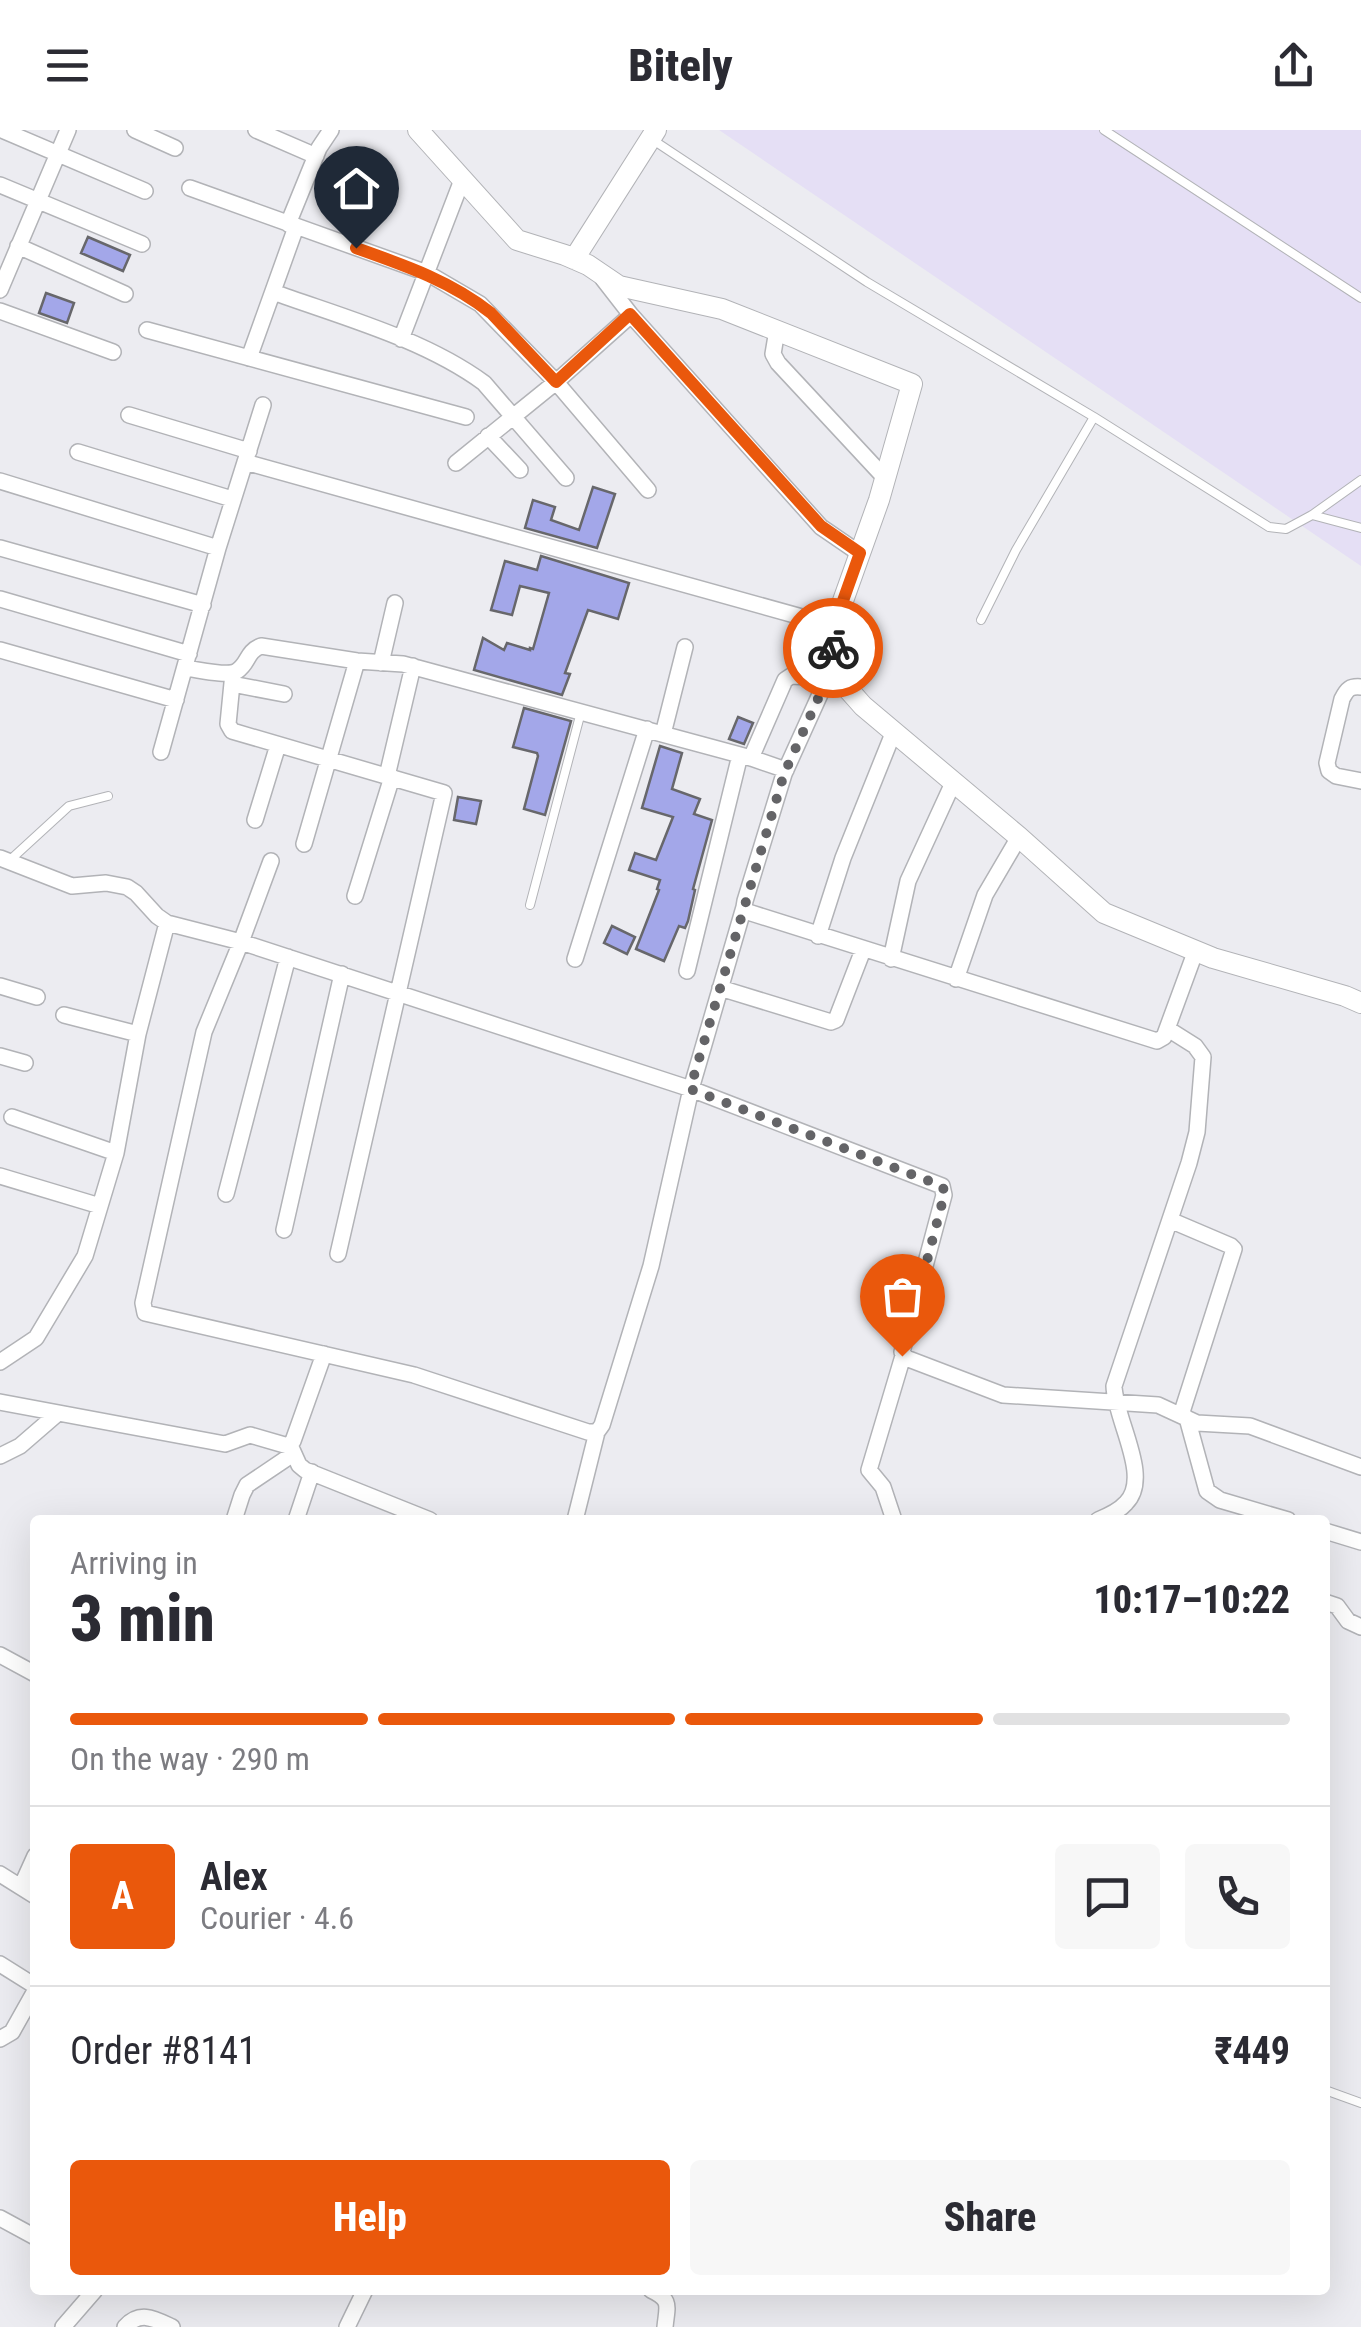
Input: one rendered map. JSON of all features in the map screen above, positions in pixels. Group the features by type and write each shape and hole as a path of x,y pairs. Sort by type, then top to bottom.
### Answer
{"street":[{"path":"2,130 145,191"},
{"path":"0,290 68,130"},
{"path":"135,130 174,148"},
{"path":"256,130 316,156"},
{"path":"249,358 316,156 331,130"},
{"path":"418,130 517,240 574,259 619,286 722,308 912,384 885,478 834,626 829,674 786,770 744,906 690,1089 650,1266 597,1432 575,1515"},
{"path":"574,259 653,134"},
{"path":"401,339 462,180"},
{"path":"0,184 142,244"},
{"path":"190,188 426,274 491,313 648,490"},
{"path":"18,246 125,294"},
{"path":"597,272 630,314 821,526 860,553"},
{"path":"272,292 401,339 472,374 566,478"},
{"path":"0,312 114,352"},
{"path":"456,463 556,382 630,314"},
{"path":"147,330 466,417"},
{"path":"776,330 774,354 778,363 885,478"},
{"path":"161,752 232,500 263,406"},
{"path":"129,415 247,457 834,626"},
{"path":"488,436 520,470"},
{"path":"78,452 232,500"},
{"path":"0,482 218,548"},
{"path":"0,548 204,605"},
{"path":"0,599 284,694"},
{"path":"381,663 395,602"},
{"path":"338,1254 444,795 440,790 229,728 232,678 253,650 262,646 357,662 413,666 786,770"},
{"path":"574,960 685,647"},
{"path":"0,650 176,700"},
{"path":"304,844 357,662"},
{"path":"356,896 389,776 413,666"},
{"path":"687,971 746,756 784,680 791,676 829,674 1104,912 1212,958 1361,1003"},
{"path":"1361,687 1347,689 1342,699 1327,763 1328,771 1336,776 1361,781"},
{"path":"818,936 843,858 894,732"},
{"path":"255,820 278,744"},
{"path":"891,958 908,880 953,783"},
{"path":"956,979 985,895 1019,837"},
{"path":"271,861 204,1032 143,1308 148,1315 414,1375 597,1432"},
{"path":"3,863 72,886 106,883 127,887 167,923 242,942 690,1089 942,1186 945,1192 869,1470 882,1487 892,1515"},
{"path":"744,906 748,912 818,936 1157,1041 1164,1038 1168,1029 1196,950"},
{"path":"0,1362 32,1343 85,1256 116,1153 138,1034 167,923"},
{"path":"720,988 831,1022 836,1020 863,950"},
{"path":"226,1194 288,957"},
{"path":"284,1230 342,974"},
{"path":"0,986 38,996"},
{"path":"64,1015 138,1034"},
{"path":"1107,1515 1127,1503 1136,1485 1136,1469 1114,1401 1115,1381 1197,1132 1203,1057 1195,1046 1168,1029"},
{"path":"0,1056 24,1063"},
{"path":"12,1116 116,1153"},
{"path":"0,1176 100,1206"},
{"path":"1170,1220 1234,1249 1184,1417 1207,1491 1220,1500 1271,1515"},
{"path":"236,1515 247,1485 292,1450 324,1354"},
{"path":"902,1356 1003,1395 1158,1405 1204,1424 1250,1426 1361,1467"},
{"path":"0,1402 225,1444 250,1435 292,1450 302,1467 312,1472 417,1515"},
{"path":"0,1456 20,1446 57,1414"},
{"path":"298,1515 312,1472"},
{"path":"380,1515 385,1503"},
{"path":"1330,1533 1361,1542"},
{"path":"1330,1604 1361,1627"},
{"path":"0,1656 30,1671"},
{"path":"0,1874 28,1892"},
{"path":"0,1964 30,1985"},
{"path":"0,2039 12,2032 30,1998"},
{"path":"0,2218 30,2234"},
{"path":"63,2327 91,2295"},
{"path":"347,2327 363,2295"},
{"path":"662,2295 667,2301 666,2327"},
{"path":"125,2327 132,2319 143,2316 172,2327"}],"lane":[{"path":"1104,130 1361,298"},
{"path":"653,134 867,282 1270,527 1286,529 1361,480"},
{"path":"980,620 1094,417"},
{"path":"1312,515 1361,528"},
{"path":"530,905 582,712"},
{"path":"3,863 69,806 108,796"},
{"path":"1330,2092 1361,2103"}],"shaded area":[{"path":"719,130 1361,130 1361,566"}],"building":[{"path":"88,237 130,255 123,271 81,253"},
{"path":"46,293 74,303 67,323 39,313"},
{"path":"593,487 615,494 597,548 525,528 533,500 555,507 551,520 579,530"},
{"path":"541,556 629,583 618,619 588,610 565,673 570,674 562,695 474,670 483,638 504,650 507,643 533,649 549,593 520,586 512,615 491,610 505,561 537,570"},
{"path":"524,708 571,721 545,815 524,809 538,756 513,747"},
{"path":"738,717 753,723 744,744 729,739"},
{"path":"660,746 682,753 672,789 700,799 694,814 712,820 688,921 685,928 679,926 664,961 636,949 660,880 629,870 635,853 656,860 673,817 642,808"},
{"path":"458,797 481,801 476,824 454,820"},
{"path":"612,926 635,937 627,954 604,943"}],"way so far":[{"path":"833,648 831,670 784,774 690,1089 942,1186 945,1192 902,1356"}],"route":[{"path":"356,248 426,274 480,304 556,382 630,314 821,526 860,553 834,626 833,648"}]}
